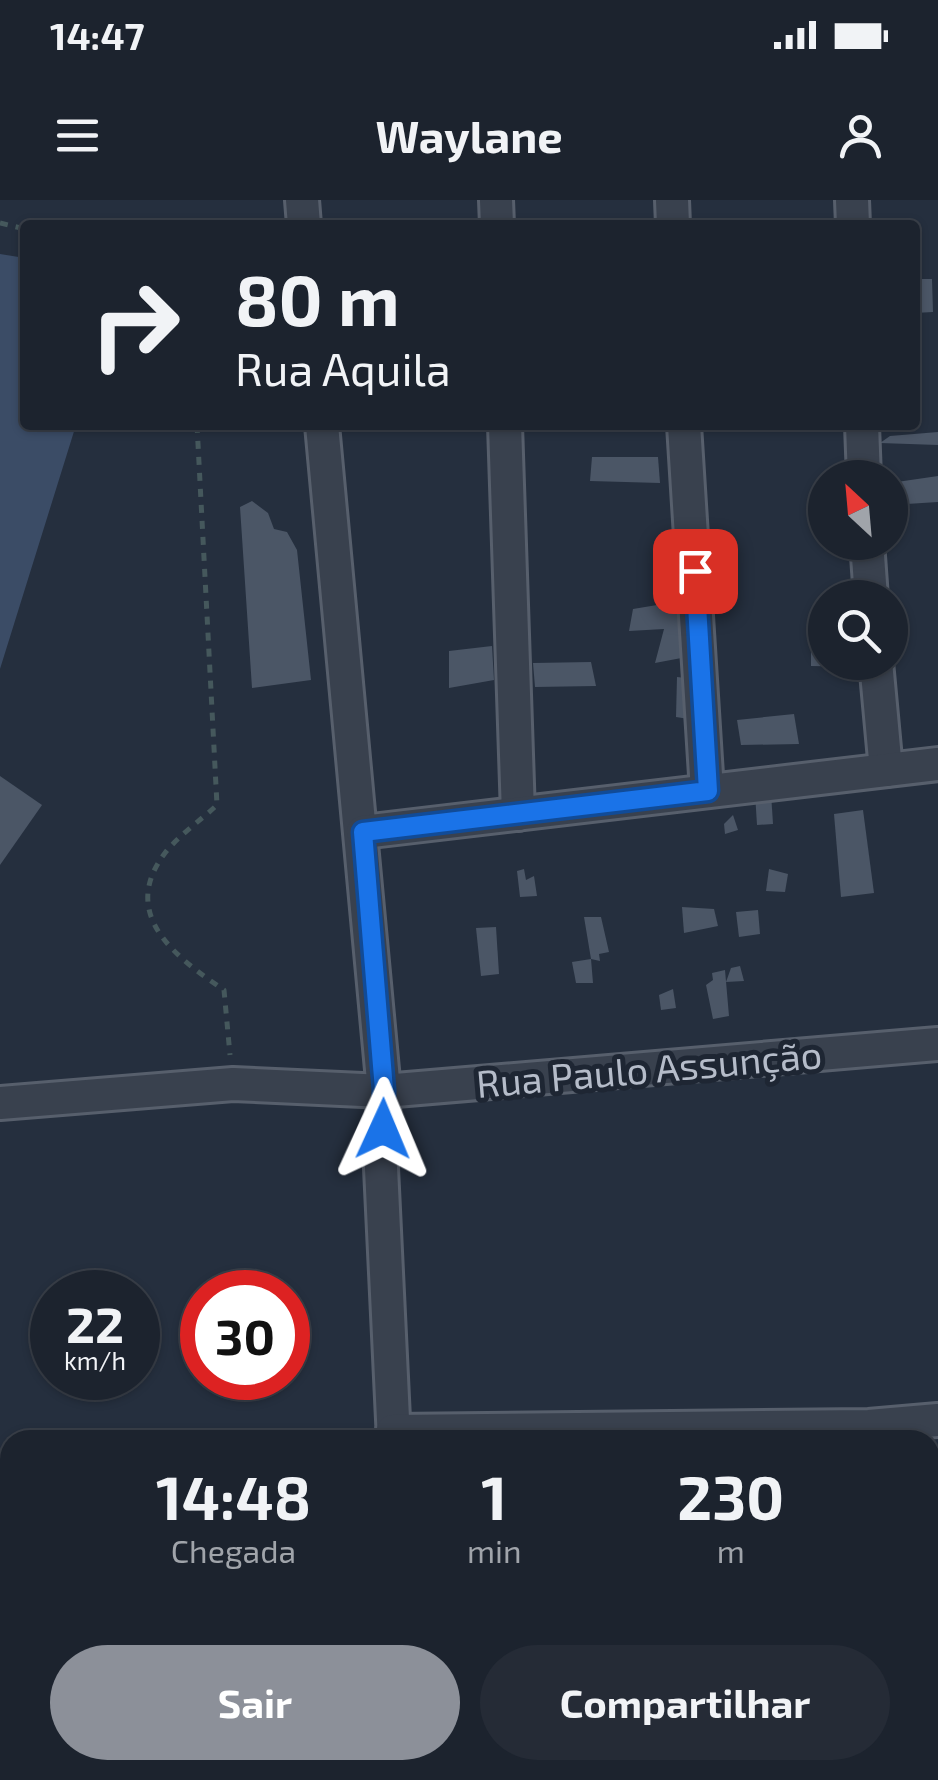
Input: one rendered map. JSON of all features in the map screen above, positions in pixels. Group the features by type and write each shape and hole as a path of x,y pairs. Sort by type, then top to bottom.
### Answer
{"street":[{"path":"323,430 363,832 384,1090 381,1168 393,1430"},
{"path":"504,430 518,814"},
{"path":"684,430 708,791"},
{"path":"862,430 863,460"},
{"path":"878,680 886,770"},
{"path":"363,832 938,764"},
{"name":"Rua Paulo Assunção","path":"0,1103 233,1084 384,1090 938,1044"},
{"path":"885,1430 938,1420"}],"path":[{"path":"197,430 217,805 165,853 148,884 150,922 176,958 224,990 233,1084"}],"water":[{"path":"0,254 20,257 20,430 74,430 0,669"}],"building":[{"path":"920,279 932,279 933,312 920,313"},
{"path":"938,432 938,445 880,443 890,436"},
{"path":"592,457 658,457 660,483 590,481"},
{"path":"938,476 938,502 908,504 908,480"},
{"path":"252,501 268,513 274,529 287,532 297,550 311,680 252,688 240,507"},
{"path":"687,600 692,656 655,663 664,629 629,631 633,609"},
{"path":"492,646 494,680 449,688 449,651"},
{"path":"591,662 596,686 535,687 533,663"},
{"path":"677,677 695,679 695,720 676,717"},
{"path":"794,714 799,744 741,745 737,720"},
{"path":"0,776 42,805 0,865"},
{"path":"755,793 771,793 773,824 757,825"},
{"path":"863,810 874,893 841,897 834,814"},
{"path":"733,815 738,830 725,834 724,824"},
{"path":"524,869 526,880 534,876 537,896 520,897 517,871"},
{"path":"769,869 788,874 785,892 766,891"},
{"path":"682,907 714,909 718,926 684,933"},
{"path":"758,910 760,934 739,937 736,912"},
{"path":"584,917 601,917 609,952 599,954 600,961 591,959"},
{"path":"496,927 499,974 481,976 476,928"},
{"path":"591,959 593,983 576,983 572,962"},
{"path":"740,966 744,981 726,982 731,968"},
{"path":"725,970 729,1016 713,1019 706,985 713,980 712,973"},
{"path":"673,989 676,1008 661,1010 659,995"}],"route":[{"path":"383,1129 384,1090 363,832 708,791 695,571"}]}
